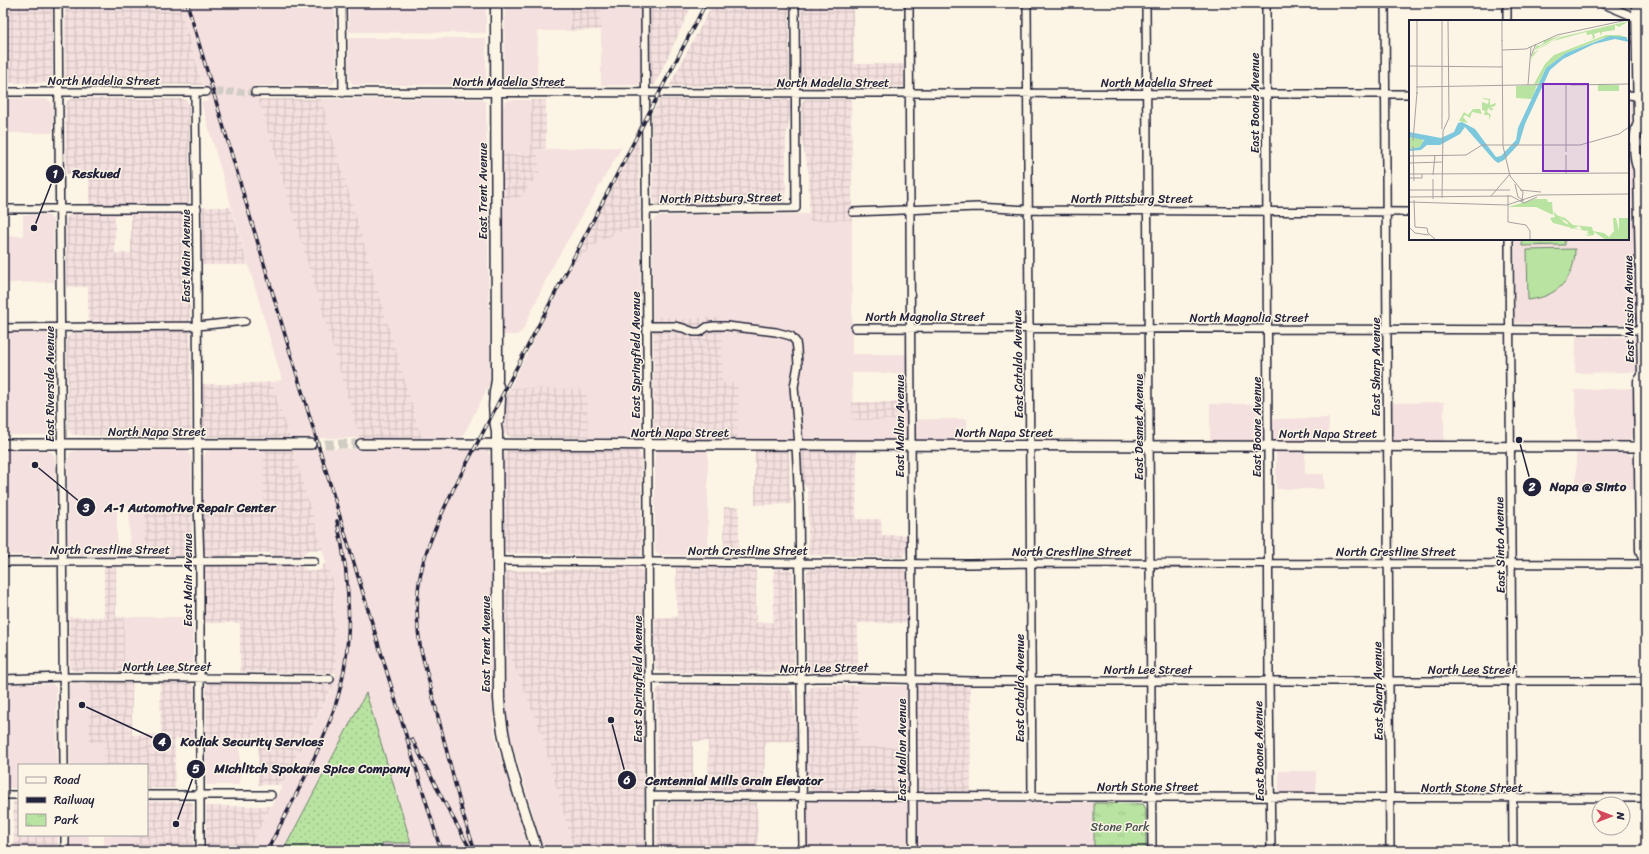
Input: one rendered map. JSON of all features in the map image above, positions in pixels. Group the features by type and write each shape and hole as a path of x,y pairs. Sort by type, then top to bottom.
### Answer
{"main road":[{"name":"East Trent Avenue","path":"496,3 496,380 493,399 493,414 497,432 500,718 505,743 537,851"},
{"name":"East Mission Avenue","path":"1636,4 1641,17 1637,33 1633,96 1638,123 1642,129 1644,144 1642,163 1639,170"},
{"name":"East Mission Avenue","path":"1638,123 1636,129 1636,163 1639,170 1643,239 1642,330 1645,377 1639,381 1642,448 1641,550 1646,564 1646,569"},
{"name":"North Napa Street","path":"3,444 311,444"},
{"name":"North Napa Street","path":"361,444 1642,448"}],"street":[{"name":"East Riverside Avenue","path":"58,3 64,764"},
{"path":"342,3 342,93"},
{"name":"East Springfield Avenue","path":"645,3 650,851"},
{"path":"795,3 795,94"},
{"name":"East Mallon Avenue","path":"909,3 914,797 913,848"},
{"name":"East Cataldo Avenue","path":"1027,3 1032,798"},
{"name":"East Desmet Avenue","path":"1146,3 1152,851"},
{"name":"East Boone Avenue","path":"1266,3 1271,851"},
{"name":"East Sharp Avenue","path":"1385,3 1390,851"},
{"path":"1507,3 1507,20"},
{"path":"1601,3 1641,17"},
{"path":"1637,33 1646,26"},
{"name":"North Madelia Street","path":"3,92 206,92"},
{"name":"East Main Avenue","path":"194,92 197,209 197,444 200,561 200,851"},
{"name":"North Madelia Street","path":"255,92 1266,95 1409,94"},
{"name":"North Pittsburg Street","path":"646,210 796,208 795,94"},
{"name":"North Pittsburg Street","path":"853,212 978,207 1029,210 1409,212"},
{"path":"3,210 60,208 197,209"},
{"name":"East Sinto Avenue","path":"1509,240 1513,851"},
{"path":"3,328 197,326 245,320"},
{"path":"647,326 674,326 694,332 703,331 707,327 727,326 776,332 791,336 796,342 798,365 794,386 798,445 803,851"},
{"name":"North Magnolia Street","path":"855,328 1642,330"},
{"name":"North Crestline Street","path":"3,562 314,561"},
{"name":"North Crestline Street","path":"498,562 1646,564"},
{"name":"North Lee Street","path":"650,679 779,680 855,678 970,681 1031,680 1151,682 1646,681"},
{"name":"North Lee Street","path":"3,679 330,679"},
{"path":"3,795 18,795"},
{"path":"148,795 271,795"},
{"name":"North Stone Street","path":"650,796 1390,799 1646,798"},
{"path":"65,836 65,851"}],"shaded area":[{"path":"3,3 52,3 52,76 48,83 3,83"},
{"path":"65,3 179,3 203,85 73,84 69,82 65,76"},
{"path":"179,3 335,3 336,78 334,83 331,85 254,86 360,438 290,438 272,382 282,380 201,102 208,101"},
{"path":"349,3 486,3 486,33 349,32"},
{"path":"505,3 569,3 570,31 538,31 537,85 512,85 507,82 504,76"},
{"path":"569,3 601,3 601,30 570,31"},
{"path":"601,3 641,3 641,81 639,84 601,85"},
{"path":"650,3 693,3 654,87 650,82"},
{"path":"713,3 789,3 788,85 669,86"},
{"path":"801,3 853,3 854,64 904,64 904,87 806,87 801,80"},
{"path":"349,38 486,38 486,83 482,85 354,85 349,79"},
{"path":"3,98 47,99 51,102 53,107 53,133 7,133 8,201 3,201"},
{"path":"72,98 183,99 187,101 189,105 191,430 188,435 183,438 74,435 70,433 68,428 67,338 71,333 88,333 88,287 66,287 66,219 70,214 89,214 89,174 66,174 65,106 67,101","holes":["115,215 131,215 131,253 115,253"]},
{"path":"258,99 321,99 422,438 360,438"},
{"path":"321,99 481,99 486,102 490,383 462,438 422,438"},
{"path":"660,99 790,100 792,103 786,138 786,203 655,203 653,200 652,114"},
{"path":"805,99 851,99 852,220 809,221 809,174 801,137 802,102"},
{"path":"509,100 531,100 531,153 503,154 503,107 505,102"},
{"path":"531,100 546,100 546,148 538,149 539,173 520,198 503,198 503,154 531,153"},
{"path":"1629,100 1631,100 1636,324 1515,323 1515,240 1629,240"},
{"path":"639,137 640,228 617,233 596,244 571,266"},
{"path":"622,147 551,269 523,330 517,335 502,335 503,198 520,198 538,149"},
{"path":"202,207 231,207 248,265 202,265"},
{"path":"809,214 809,221 852,220 852,354 906,354 906,373 852,373 853,420 967,419 967,440 738,440 738,384 722,383 722,318 653,317 653,221 658,216"},
{"path":"3,215 7,215 7,236 23,236 23,215 48,215 53,220 54,282 8,283 8,318 3,318"},
{"path":"640,228 641,432 639,436 634,439 588,438 587,389 510,388 571,266 596,244 617,233"},
{"path":"653,317 722,318 722,383 738,383 738,440 661,440 656,438 654,434"},
{"path":"3,332 49,333 53,336 55,427 50,435 3,435"},
{"path":"1576,336 1634,337 1636,339 1636,372 1575,373"},
{"path":"272,382 290,438 205,436 203,432 202,384"},
{"path":"510,388 587,389 588,438 511,437 505,434 503,430 503,403"},
{"path":"1635,388 1634,432 1630,440 1577,441 1575,390"},
{"path":"852,402 906,402 906,420 853,420"},
{"path":"1444,402 1444,441 1391,442 1391,403"},
{"path":"1210,404 1259,404 1260,419 1329,418 1328,441 1210,440"},
{"path":"480,448 487,450 490,457 493,723 497,745 529,851 413,851 366,694 283,851 248,851 331,691 336,673 334,583 327,565 293,449"},
{"path":"512,448 634,449 639,452 641,457 641,555 505,553 503,457 507,450"},
{"path":"183,449 188,451 191,457 192,505 145,505 145,555 130,556 129,506 117,506 117,555 70,555 68,552 68,459 70,453 76,450"},
{"path":"212,449 264,449 264,505 203,505 203,458 206,452"},
{"path":"264,449 293,449 323,550 309,550 301,556 272,556 270,553 234,553 231,556 207,556 204,553 203,505 264,505"},
{"path":"659,449 708,449 708,556 660,555 655,550 655,453"},
{"path":"755,449 789,450 790,491 792,504 755,505"},
{"path":"802,449 857,449 856,519 881,519 882,535 907,535 907,552 902,557 808,555 808,490 801,480 800,452"},
{"path":"3,450 48,451 53,453 55,459 56,551 51,555 3,555"},
{"path":"1276,451 1305,451 1305,474 1324,474 1324,489 1276,489"},
{"path":"1577,453 1626,453 1630,455 1635,461 1635,489 1576,490"},
{"path":"145,505 192,505 192,554 189,556 145,555"},
{"path":"724,507 739,507 739,556 724,556"},
{"path":"324,564 327,565 334,583 336,673 240,672 240,623 204,623 204,568 208,565 301,566 314,572 321,569"},
{"path":"104,565 116,565 116,617 124,617 124,671 73,671 70,668 69,617 104,617"},
{"path":"3,567 7,567 8,670 3,670"},
{"path":"636,567 641,569 643,575 644,851 574,851 541,733 505,643 505,571"},
{"path":"676,567 756,568 756,622 773,622 774,568 791,569 793,573 793,668 790,671 784,672 663,673 658,671 655,667 655,617 677,617"},
{"path":"810,568 902,568 907,574 908,623 858,623 858,675 814,673 809,671 807,666 806,573"},
{"path":"124,617 193,617 193,669 191,672 124,671"},
{"path":"505,643 541,733 574,851 544,851 510,735 506,710"},
{"path":"73,683 89,683 89,742 104,742 104,764 70,764 69,686"},
{"path":"89,683 132,683 132,735 161,734 160,683 190,683 194,687 194,739 175,739 175,788 148,788 148,764 104,764 104,742 89,742"},
{"path":"209,683 334,684 282,785 258,785 258,740 206,739 206,686"},
{"path":"3,684 53,684 56,688 57,764 18,764 18,788 3,788"},
{"path":"922,684 970,685 971,793 924,793 919,791 917,688"},
{"path":"666,685 786,686 790,688 793,695 797,741 765,742 764,791 709,792 708,741 693,742 693,791 658,789 656,693 657,689"},
{"path":"817,685 858,685 859,747 909,747 909,788 907,791 814,792 807,786 806,696 809,688"},
{"path":"858,685 907,686 909,747 859,747"},
{"path":"206,739 240,739 240,785 206,785"},
{"path":"1279,771 1316,771 1316,793 1279,793"},
{"path":"13,801 18,801 18,836 58,836 58,851 14,851"},
{"path":"148,801 192,802 194,851 134,851 133,836 148,836"},
{"path":"660,802 757,802 758,851 656,851 657,806"},
{"path":"809,802 1094,803 1094,851 807,851 807,807"},
{"path":"206,806 271,806 248,851 206,851"},
{"path":"70,836 89,836 89,851 70,851"},
{"path":"104,836 133,836 134,851 104,851"},
{"path":"383,843 411,843 413,851 379,851"}],"green space":[{"path":"1522,240 1564,240 1565,245 1522,246"},
{"path":"1575,249 1572,269 1568,278 1562,285 1548,295 1528,300 1527,250"},
{"path":"366,693 411,843 383,843 379,851 283,851"},
{"name":"Stone Park","path":"1094,803 1143,804 1146,809 1146,851 1094,851"}],"tunnel":[{"path":"206,92 255,92"},
{"path":"311,444 361,444"}],"railway":[{"path":"187,3 288,345 441,851"},
{"path":"475,851 463,815 420,646 417,623 417,603 423,565 435,529 453,490 706,3"},
{"path":"267,851 309,769 331,718 339,694 344,669 349,620 346,570 337,521"},
{"path":"412,739 468,845"}],"place":[{"name":"Reskued","path":"34,228"},
{"name":"Napa @ Sinto","path":"1519,440"},
{"name":"A-1 Automotive Repair Center","path":"35,465"},
{"name":"Kodiak Security Services","path":"82,705"},
{"name":"Centennial Mills Grain Elevator","path":"611,720"},
{"name":"Michlitch Spokane Spice Company","path":"176,824"}]}
